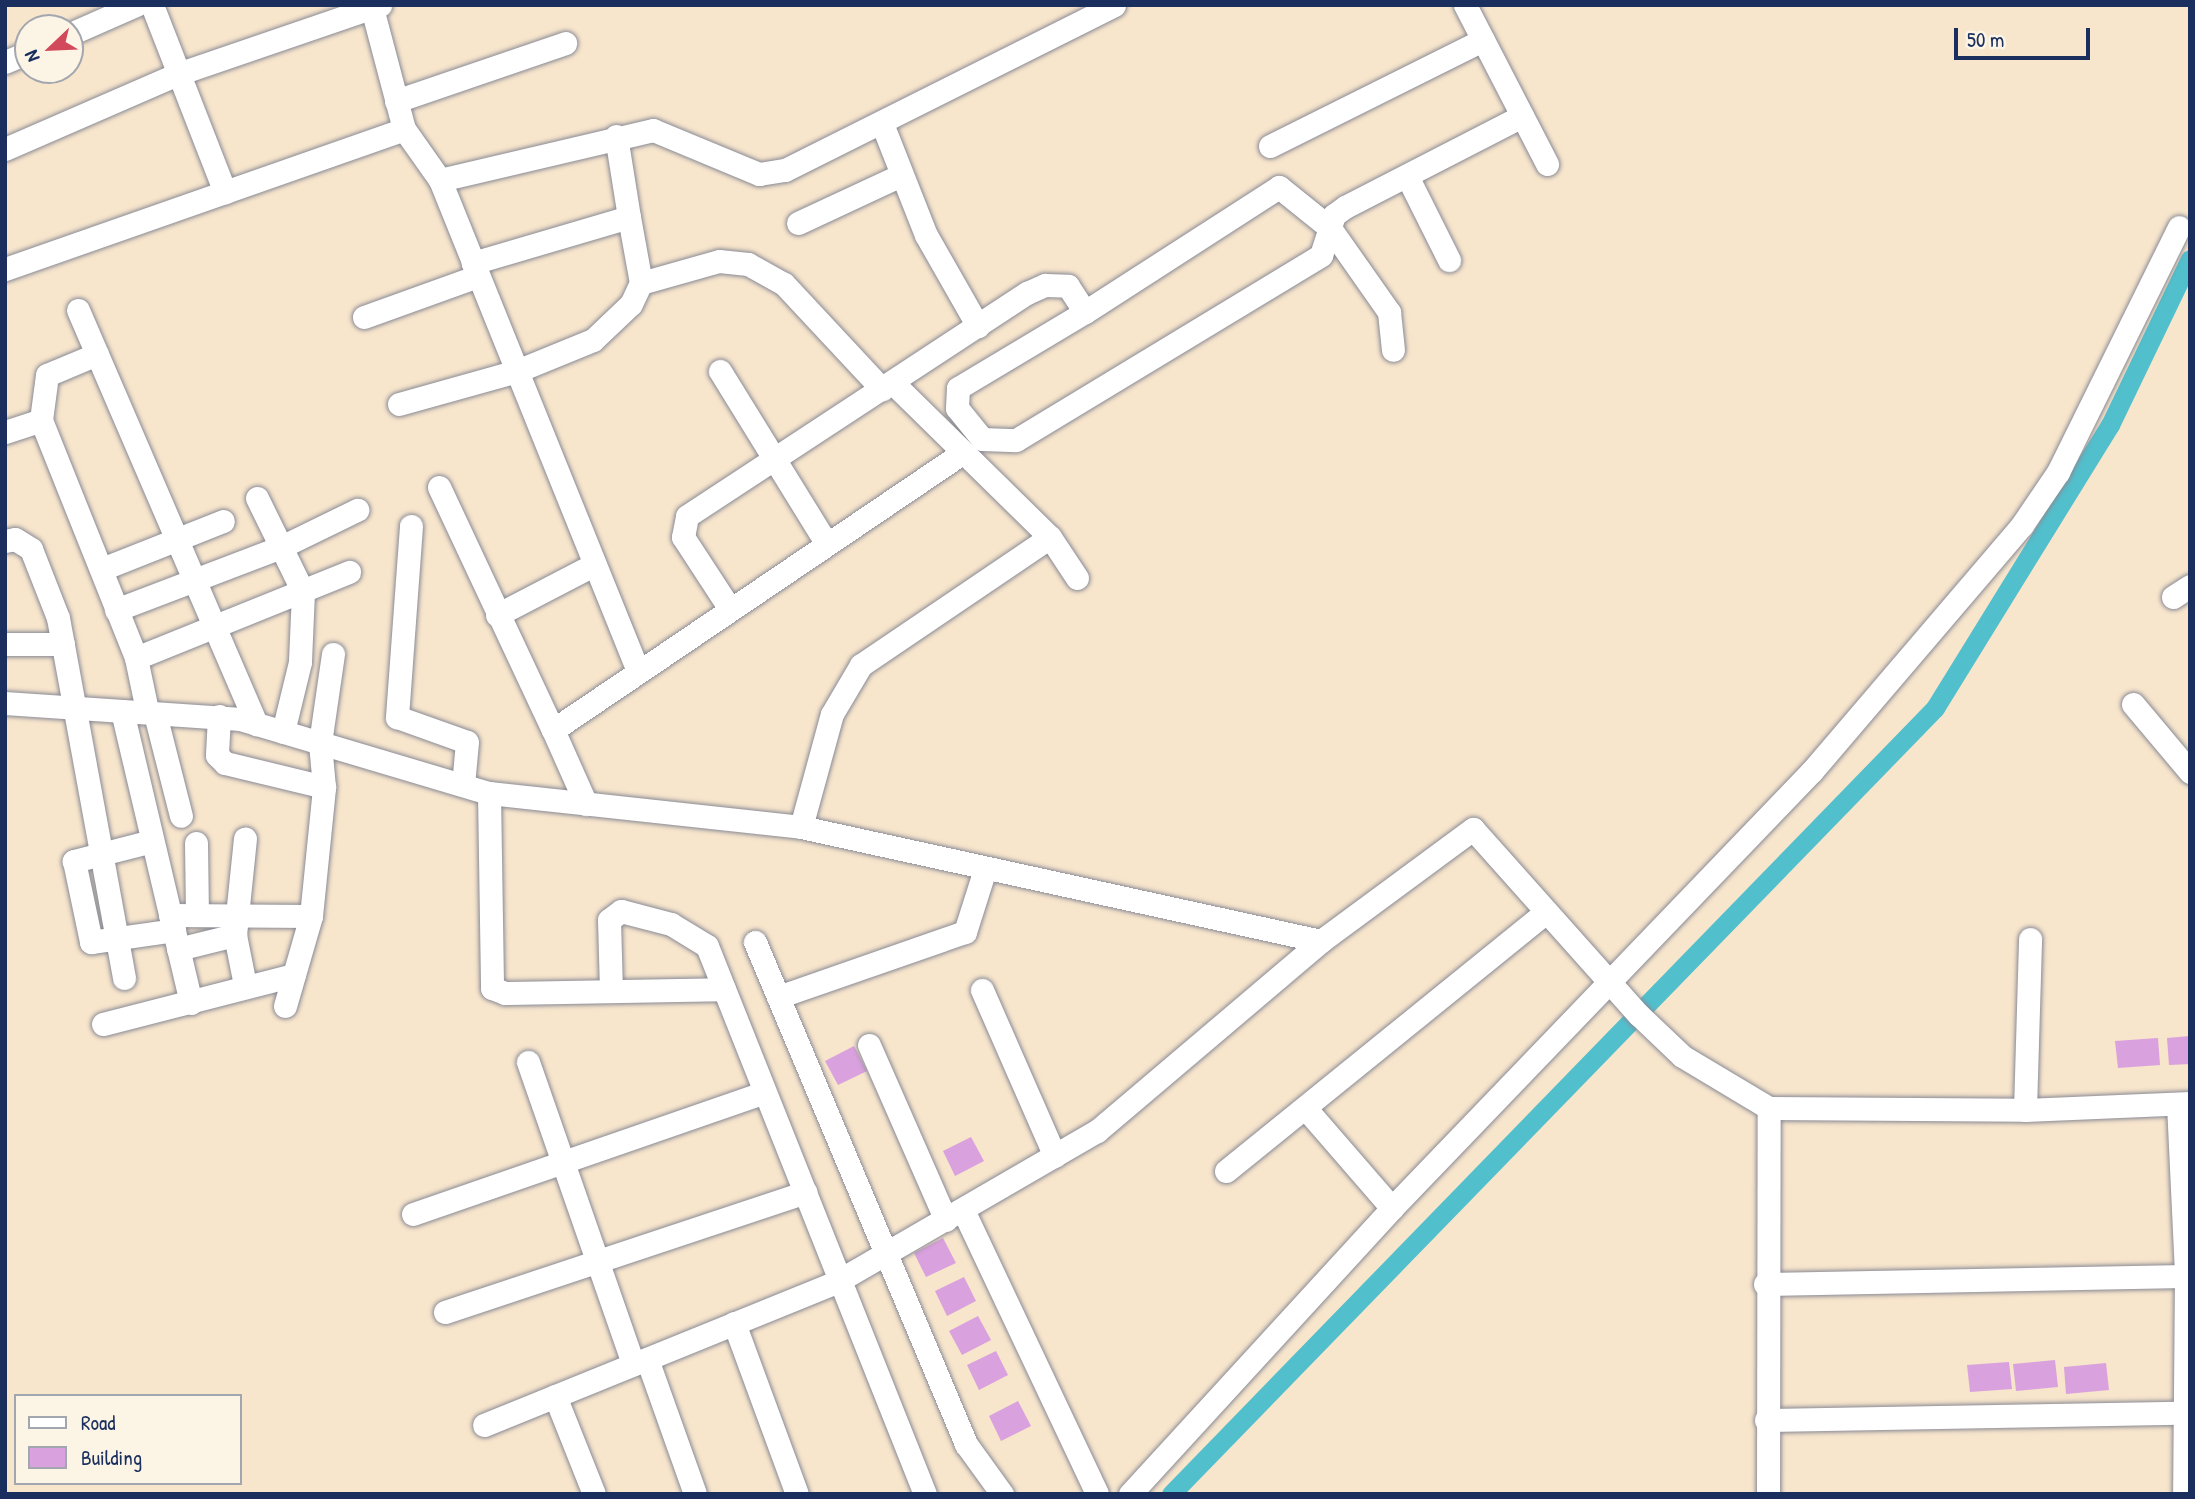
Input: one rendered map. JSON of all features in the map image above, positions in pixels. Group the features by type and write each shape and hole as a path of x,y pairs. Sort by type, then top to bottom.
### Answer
{"street":[{"path":"84,28 136,5"},
{"path":"152,5 175,75 225,192"},
{"path":"440,180 616,136 653,130 759,174 785,170 883,126 1114,5"},
{"path":"1465,5 1547,164"},
{"path":"5,149 175,75 376,7 404,130 440,180 638,671"},
{"path":"1270,146 1483,40"},
{"path":"396,101 565,43"},
{"path":"1393,350 1389,312 1330,228 1279,187 1085,312 958,388 957,408 982,439 1016,440 1321,256 1330,228 1345,207 1522,116"},
{"path":"883,126 926,235 978,326"},
{"path":"5,269 404,130"},
{"path":"399,404 517,371 593,340 631,304 641,283 616,136"},
{"path":"798,223 901,175"},
{"path":"1407,176 1449,260"},
{"path":"364,317 476,269 629,217"},
{"path":"1130,1494 1392,1208 1611,987 1812,771 2022,525 2058,472 2179,227"},
{"path":"641,283 719,261 748,264 794,293 887,385 1051,537 1077,578"},
{"path":"730,609 683,537 682,524 774,459 1027,293 1056,283 1068,286 1085,312"},
{"path":"78,310 256,724"},
{"path":"97,354 47,375 41,420 136,658 181,816"},
{"path":"720,371 827,544"},
{"path":"5,432 41,420"},
{"path":"553,730 961,454"},
{"path":"439,486 586,804"},
{"path":"257,498 303,592 300,662 283,732"},
{"path":"116,610 281,547 357,510"},
{"path":"102,569 223,521"},
{"path":"411,526 397,717 467,742 463,785"},
{"path":"801,828 832,713 861,665 1051,537"},
{"path":"5,541 15,539 31,549 63,644 102,858"},
{"path":"497,615 595,564"},
{"path":"136,658 349,572"},
{"path":"5,644 63,644"},
{"path":"285,1006 311,916 324,787 320,743 333,654"},
{"path":"5,703 219,716 256,724 489,793 801,828 1321,941"},
{"path":"2133,704 2190,772"},
{"path":"122,711 191,1003"},
{"path":"219,716 217,755 225,763 324,787"},
{"path":"489,793 492,988 505,993 724,989"},
{"path":"484,1425 838,1281 885,1257 1097,1131 1321,941 1473,829 1611,987 1682,1056 1769,1108 2025,1110 2184,1103 2188,1312 2182,1413 2184,1494"},
{"path":"245,839 237,927 245,985"},
{"path":"152,841 102,858 74,861 91,942 117,941 174,931 237,927 311,916"},
{"path":"195,843 197,912"},
{"path":"778,996 965,932 985,869"},
{"path":"611,991 609,920 621,911 671,924 707,946 762,1093 806,1192 838,1281 925,1494"},
{"path":"174,931 197,912"},
{"path":"197,912 237,927"},
{"path":"1226,1171 1307,1110 1546,912"},
{"path":"2025,1110 2030,939"},
{"path":"117,941 124,978"},
{"path":"755,942 965,1444 1002,1494"},
{"path":"103,1024 191,1003 245,985 294,975"},
{"path":"982,990 1055,1156"},
{"path":"869,1045 1097,1494"},
{"path":"528,1062 596,1259 695,1494"},
{"path":"413,1214 564,1165 762,1093"},
{"path":"1768,1494 1765,1284 1769,1108"},
{"path":"1307,1110 1392,1208"},
{"path":"445,1312 596,1259 806,1192"},
{"path":"1765,1284 2186,1276"},
{"path":"734,1323 797,1494"},
{"path":"555,1396 594,1494"},
{"path":"1766,1420 2182,1413"}],"building":[{"path":"2190,1036 2190,1064 2169,1065 2167,1038"},
{"path":"2158,1038 2160,1065 2118,1068 2115,1041"},
{"path":"854,1046 867,1071 838,1085 825,1061"},
{"path":"971,1137 984,1161 955,1176 943,1151"},
{"path":"943,1238 956,1263 926,1277 914,1253"},
{"path":"964,1277 976,1301 947,1316 935,1291"},
{"path":"978,1316 991,1340 962,1355 949,1331"},
{"path":"996,1351 1008,1375 979,1390 967,1365"},
{"path":"2055,1360 2058,1387 2016,1391 2013,1364"},
{"path":"2009,1362 2012,1389 1970,1392 1967,1365"},
{"path":"2106,1363 2109,1390 2066,1394 2064,1367"},
{"path":"1018,1401 1031,1426 1001,1441 989,1416"}],"waterway":[{"path":"1171,1494 1935,708 2110,425 2190,259"}]}
